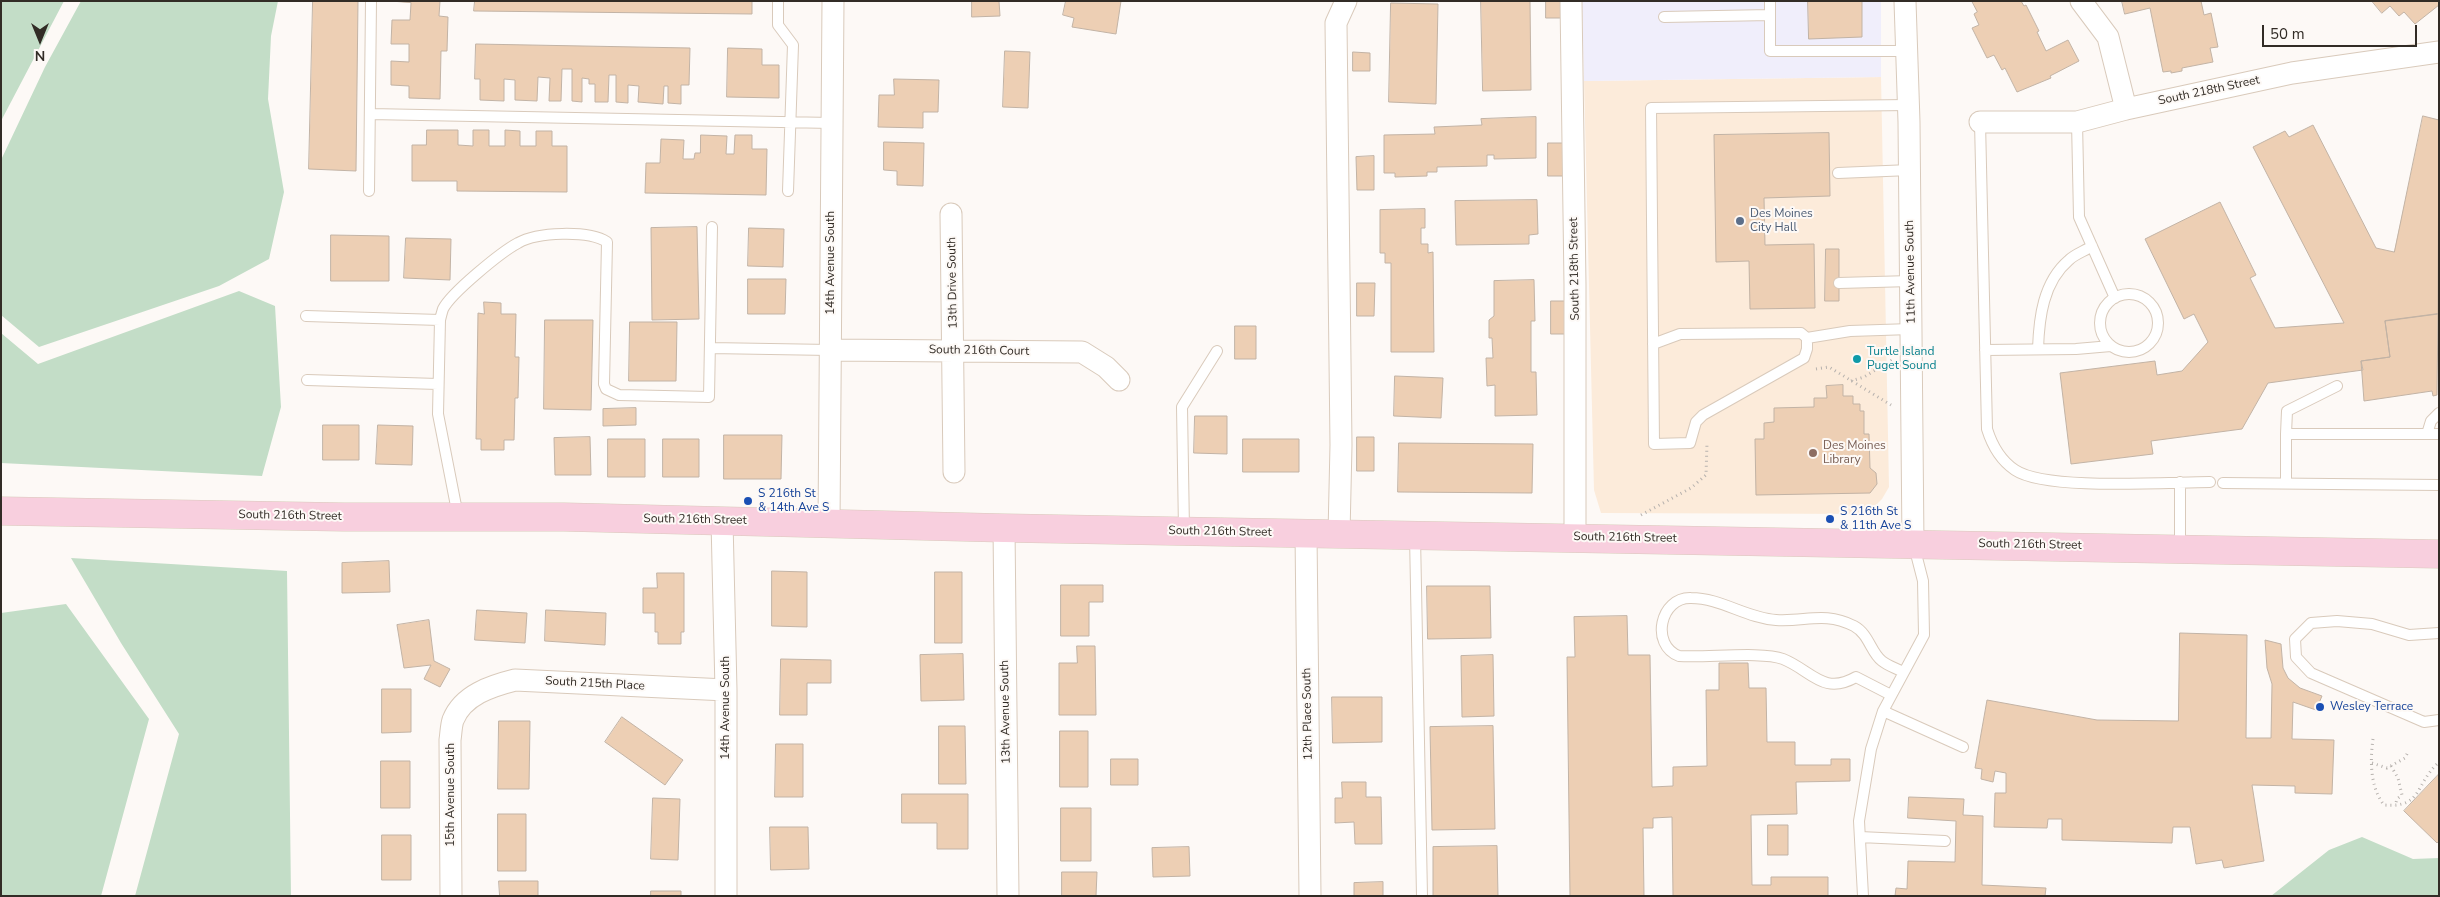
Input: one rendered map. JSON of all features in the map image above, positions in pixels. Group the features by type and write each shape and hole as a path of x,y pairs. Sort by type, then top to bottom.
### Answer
{"main road":[{"name":"South 216th Street","path":"1,511 722,521 1004,528 2439,554"}],"street":[{"name":"14th Avenue South","path":"829,524 833,1"},
{"path":"1339,534 1341,445 1336,23 1346,1"},
{"name":"South 218th Street","path":"1571,1 1575,285 1575,537"},
{"name":"11th Avenue South","path":"1904,1 1909,105 1913,543"},
{"path":"2081,1 2108,37 2126,109"},
{"name":"South 218th Street","path":"1980,122 2077,122 2126,109 2292,74 2439,52"},
{"name":"13th Drive South","path":"952,214 954,472"},
{"name":"South 216th Court","path":"830,350 1082,352 1106,367 1119,380"},
{"name":"14th Avenue South","path":"722,521 726,690 726,896"},
{"name":"13th Avenue South","path":"1004,528 1008,896"},
{"name":"12th Place South","path":"1306,533 1310,896"},
{"name":"South 215th Place","path":"468,700 488,687 514,680 726,690"},
{"name":"15th Avenue South","path":"451,896 450,740 453,720 468,700"}],"lane":[{"path":"369,191 371,1"},
{"path":"778,1 778,25 793,45 788,191"},
{"path":"1770,1 1770,51 1907,51"},
{"path":"1664,18 1770,15"},
{"path":"1807,338 1807,349 1804,358 1703,415 1696,422 1690,443 1654,444 1651,108 1909,105"},
{"path":"370,114 832,123"},
{"path":"1980,122 1987,429 1992,444 2015,470 2036,479 2064,483 2210,482"},
{"path":"2077,122 2079,217 2115,298"},
{"path":"1838,173 1910,170"},
{"path":"458,517 438,414 440,320 444,308 450,301 478,274 518,242 558,234 590,236 607,242 604,384 606,389 619,395 709,397 712,227"},
{"path":"2038,349 2040,314 2045,295 2054,278 2068,260 2092,246"},
{"path":"1839,283 1911,281"},
{"path":"2134,295 2143,298 2151,304 2158,323 2152,340 2138,351 2119,350 2111,346 2105,339 2100,322 2107,304 2115,298 2134,295"},
{"path":"306,316 440,320"},
{"path":"1653,344 1680,334 1801,333 1807,338 1850,331 1911,329"},
{"path":"1986,350 2076,349 2111,346"},
{"path":"710,348 830,350"},
{"path":"1184,531 1182,407 1217,351"},
{"path":"307,380 438,384"},
{"path":"2286,482 2287,410 2336,386"},
{"path":"2427,434 2431,420 2439,413"},
{"path":"2286,434 2439,434"},
{"path":"2180,482 2180,548"},
{"path":"2223,483 2286,482 2439,485"},
{"path":"1415,535 1422,896"},
{"path":"1863,896 1860,820 1871,749 1883,711 1924,634 1923,581 1913,543"},
{"path":"1891,695 1856,677 1845,683 1838,684 1819,680 1783,659 1766,657 1680,656 1671,653 1662,641 1661,625 1668,610 1675,601 1689,598 1710,599 1774,620 1834,618 1856,628 1870,641 1881,660 1903,672"},
{"path":"2439,633 2409,635 2372,624 2337,621 2312,624 2295,639 2296,657 2312,672 2424,722 2439,720"},
{"path":"1883,711 1963,747"},
{"path":"1860,837 1945,841"}],"path":[{"path":"1851,381 1864,377 1896,357"},
{"path":"1810,372 1818,368 1829,367 1898,409"},
{"path":"1640,516 1691,488 1706,476 1707,435"},
{"path":"2373,739 2373,780 2378,797 2384,805 2395,806 2411,802 2426,776 2439,762"},
{"path":"2372,764 2388,768 2395,762 2405,758 2408,752"},
{"path":"2392,766 2402,789 2402,795 2397,799 2395,806"}],"shaded area":[{"path":"1582,1 1881,1 1881,77 1584,81"},
{"path":"1881,77 1889,487 1882,499 1867,514 1601,513 1594,490 1584,81"}],"green space":[{"path":"1,1 64,1 1,121"},
{"path":"81,1 278,1 271,36 268,99 284,192 269,259 219,286 39,347 1,315 1,160 45,67"},
{"path":"239,291 275,306 281,407 262,476 1,463 1,333 38,364"},
{"path":"71,558 287,571 291,896 135,896 179,734 121,643"},
{"path":"66,604 149,719 101,896 1,896 1,613"},
{"path":"2362,837 2413,859 2439,858 2439,896 2271,896 2329,850"}],"building":[{"path":"313,1 358,1 356,171 309,169"},
{"path":"391,1 440,1 439,16 448,17 447,51 441,51 440,99 409,98 409,86 391,85 391,61 409,62 409,44 391,44 392,20 410,20 411,3"},
{"path":"475,1 752,1 752,14 474,11"},
{"path":"972,1 999,1 1000,16 972,17"},
{"path":"1066,1 1121,1 1116,34 1072,27 1074,18 1063,15"},
{"path":"1481,1 1530,1 1531,90 1483,91"},
{"path":"1546,1 1563,1 1563,18 1546,18"},
{"path":"1808,1 1862,1 1862,37 1809,39"},
{"path":"1972,1 2021,1 2024,6 2026,5 2039,31 2037,32 2046,51 2068,40 2079,61 2050,76 2051,78 2017,92 2005,68 2002,70 1994,55 1987,58 1972,28 1979,25 1974,14 1977,12"},
{"path":"2122,1 2201,1 2204,15 2211,13 2218,47 2210,48 2213,62 2182,68 2182,71 2163,72 2150,8 2125,14"},
{"path":"2372,1 2439,1 2439,5 2415,24 2404,12 2399,16 2390,6 2382,13"},
{"path":"1391,3 1438,4 1436,104 1389,102"},
{"path":"476,44 690,48 689,85 681,85 681,104 668,103 668,86 664,86 663,104 638,102 639,86 628,85 628,103 616,102 616,75 609,75 608,102 595,102 595,84 589,84 589,79 582,78 582,102 572,101 572,69 562,69 561,101 549,101 550,78 538,77 537,101 515,100 515,80 504,79 504,101 480,100 480,79 475,79"},
{"path":"728,48 762,49 762,65 779,65 779,98 727,97"},
{"path":"1005,51 1030,52 1028,108 1003,107"},
{"path":"1353,52 1370,53 1370,71 1353,71"},
{"path":"894,79 939,80 938,112 923,112 923,128 878,127 879,95 894,95"},
{"path":"2423,116 2439,120 2438,314 2385,321 2390,357 2361,361 2363,370 2268,383 2242,429 2151,441 2153,454 2071,464 2060,373 2155,361 2157,375 2182,371 2208,342 2194,314 2184,319 2145,239 2220,202 2256,275 2250,278 2275,328 2344,323 2253,147 2285,131 2289,137 2313,125 2376,248 2394,252"},
{"path":"1536,117 1536,158 1494,159 1494,155 1487,155 1487,166 1437,167 1437,172 1427,172 1427,176 1395,177 1395,173 1384,173 1384,135 1435,134 1434,127 1482,125 1481,119"},
{"path":"427,130 458,130 458,145 473,146 473,130 489,130 489,146 505,146 505,130 520,131 520,146 536,146 536,131 552,131 552,146 567,146 567,192 457,191 457,181 412,181 412,145 426,145"},
{"name":"Des Moines City Hall","path":"1829,133 1830,196 1764,198 1765,245 1814,244 1815,308 1750,309 1749,261 1716,262 1714,135"},
{"path":"701,135 727,136 726,154 734,154 735,135 752,135 752,149 767,149 766,195 645,193 646,163 660,163 661,139 684,140 683,159 694,159 695,153 700,153"},
{"path":"884,142 924,143 923,186 897,185 897,171 884,170"},
{"path":"1548,143 1566,143 1566,176 1548,176"},
{"path":"1374,156 1374,190 1357,190 1356,157"},
{"path":"1537,200 1538,234 1529,235 1529,244 1456,245 1455,201"},
{"path":"1425,209 1425,228 1421,228 1421,244 1428,244 1428,253 1433,252 1434,352 1391,352 1391,263 1385,263 1385,253 1380,253 1380,210"},
{"path":"697,227 699,319 652,320 651,228"},
{"path":"749,228 784,229 783,267 748,266"},
{"path":"331,235 389,236 389,281 331,281"},
{"path":"406,238 451,239 450,280 404,278"},
{"path":"1826,249 1839,249 1839,301 1825,301"},
{"path":"748,279 786,279 785,314 748,314"},
{"path":"1534,280 1535,321 1531,321 1531,372 1536,372 1537,415 1495,416 1495,385 1487,386 1486,358 1493,358 1492,338 1489,338 1489,320 1494,316 1494,281"},
{"path":"1357,283 1375,283 1374,316 1357,316"},
{"path":"1551,301 1568,301 1568,334 1551,334"},
{"path":"484,302 501,303 501,314 516,314 515,357 519,357 518,398 515,398 514,440 504,440 504,450 481,450 481,439 476,439 478,313 484,314"},
{"path":"2438,314 2437,395 2433,396 2432,391 2364,401 2361,361 2390,357 2385,321"},
{"path":"545,320 593,320 591,410 544,409"},
{"path":"630,322 677,322 676,381 629,381"},
{"path":"1235,326 1256,326 1256,359 1235,359"},
{"path":"1395,376 1443,378 1441,418 1394,416"},
{"name":"Des Moines Library","path":"1843,385 1843,396 1853,396 1853,404 1860,404 1860,411 1864,411 1864,434 1869,434 1870,468 1876,473 1877,484 1870,493 1756,495 1755,439 1764,439 1764,423 1774,422 1774,408 1814,407 1814,398 1827,398 1826,386"},
{"path":"636,408 636,425 603,426 603,409"},
{"path":"1195,416 1227,416 1227,454 1194,453"},
{"path":"323,425 359,425 359,460 323,460"},
{"path":"378,425 413,426 412,465 376,464"},
{"path":"724,435 782,435 781,479 724,479"},
{"path":"590,437 591,475 555,475 554,438"},
{"path":"1357,437 1374,437 1374,471 1357,471"},
{"path":"608,439 645,439 645,477 608,477"},
{"path":"663,439 699,439 699,477 663,477"},
{"path":"1243,439 1299,439 1299,472 1243,472"},
{"path":"1399,443 1533,444 1532,493 1398,492"},
{"path":"389,561 390,592 342,593 342,563"},
{"path":"772,571 807,572 807,627 772,626"},
{"path":"935,572 962,572 962,643 935,643"},
{"path":"657,573 684,573 684,632 681,632 681,644 658,644 658,632 655,632 655,613 643,613 643,588 657,588"},
{"path":"1061,585 1103,585 1103,602 1089,602 1089,636 1061,636"},
{"path":"1427,586 1490,586 1491,638 1428,639"},
{"path":"477,610 527,613 525,643 475,640"},
{"path":"546,610 606,613 605,645 545,641"},
{"path":"1627,616 1628,655 1650,655 1652,787 1673,786 1673,767 1707,766 1706,690 1719,690 1719,663 1748,663 1749,688 1766,688 1767,742 1795,742 1795,765 1831,765 1831,759 1850,759 1850,781 1796,782 1797,814 1751,815 1752,885 1771,885 1771,877 1828,877 1828,896 1673,896 1672,817 1653,818 1653,828 1643,828 1644,896 1570,896 1567,657 1575,657 1574,617"},
{"path":"429,620 434,661 450,669 440,687 424,679 431,665 404,668 397,625"},
{"path":"2180,633 2247,635 2246,738 2271,738 2272,684 2267,668 2265,640 2281,644 2283,668 2288,678 2300,688 2322,696 2316,710 2293,702 2292,739 2334,740 2332,794 2295,793 2295,786 2252,785 2264,861 2224,868 2222,860 2196,864 2190,827 2173,827 2172,843 2062,840 2062,819 2048,819 2047,828 1994,827 1995,793 2006,793 2006,773 1995,771 1993,782 1981,779 1982,769 1975,768 1987,700 2097,720 2178,721"},
{"path":"1077,646 1095,646 1096,715 1059,715 1059,663 1077,663"},
{"path":"963,654 964,700 921,701 920,655"},
{"path":"1493,655 1494,716 1462,717 1461,656"},
{"path":"781,659 831,660 831,683 807,683 807,715 780,715"},
{"path":"382,689 411,689 411,732 382,733"},
{"path":"1332,697 1382,697 1382,742 1333,743"},
{"path":"622,717 683,760 665,785 605,742"},
{"path":"499,721 530,721 529,789 498,789"},
{"path":"939,726 965,726 966,784 939,784"},
{"path":"1493,726 1495,829 1432,830 1430,727"},
{"path":"1060,731 1088,731 1088,787 1060,787"},
{"path":"776,744 803,744 803,797 775,797"},
{"path":"1111,759 1138,759 1138,785 1111,785"},
{"path":"381,761 410,761 410,808 381,808"},
{"path":"2439,774 2439,841 2437,843 2404,811"},
{"path":"1342,782 1366,782 1366,797 1381,797 1382,844 1355,844 1354,822 1335,823 1335,798 1342,798"},
{"path":"902,794 968,794 968,849 937,849 937,823 902,823"},
{"path":"1909,797 1964,799 1963,815 1983,816 1982,885 2046,888 2045,896 1895,896 1896,888 1907,889 1908,861 1955,862 1956,821 1908,818"},
{"path":"653,798 680,799 678,860 651,859"},
{"path":"1061,808 1091,808 1091,861 1061,861"},
{"path":"498,814 526,814 526,871 498,871"},
{"path":"1768,825 1788,825 1788,855 1768,855"},
{"path":"770,827 808,827 809,869 771,870"},
{"path":"382,835 411,835 411,880 382,880"},
{"path":"1497,846 1498,896 1433,896 1433,847"},
{"path":"1189,847 1190,876 1153,877 1152,848"},
{"path":"1062,872 1097,872 1096,896 1062,896"},
{"path":"499,881 538,881 538,896 500,896"},
{"path":"1383,882 1383,896 1354,896 1354,883"},
{"path":"651,891 681,891 681,896 651,896"}],"place":[{"name":"Des Moines City Hall","path":"1740,221"},
{"name":"Turtle Island Puget Sound","path":"1857,359"},
{"name":"Des Moines Library","path":"1813,453"},
{"name":"S 216th St & 14th Ave S","path":"748,501"},
{"name":"S 216th St & 11th Ave S","path":"1830,519"},
{"name":"Wesley Terrace","path":"2320,707"}]}
